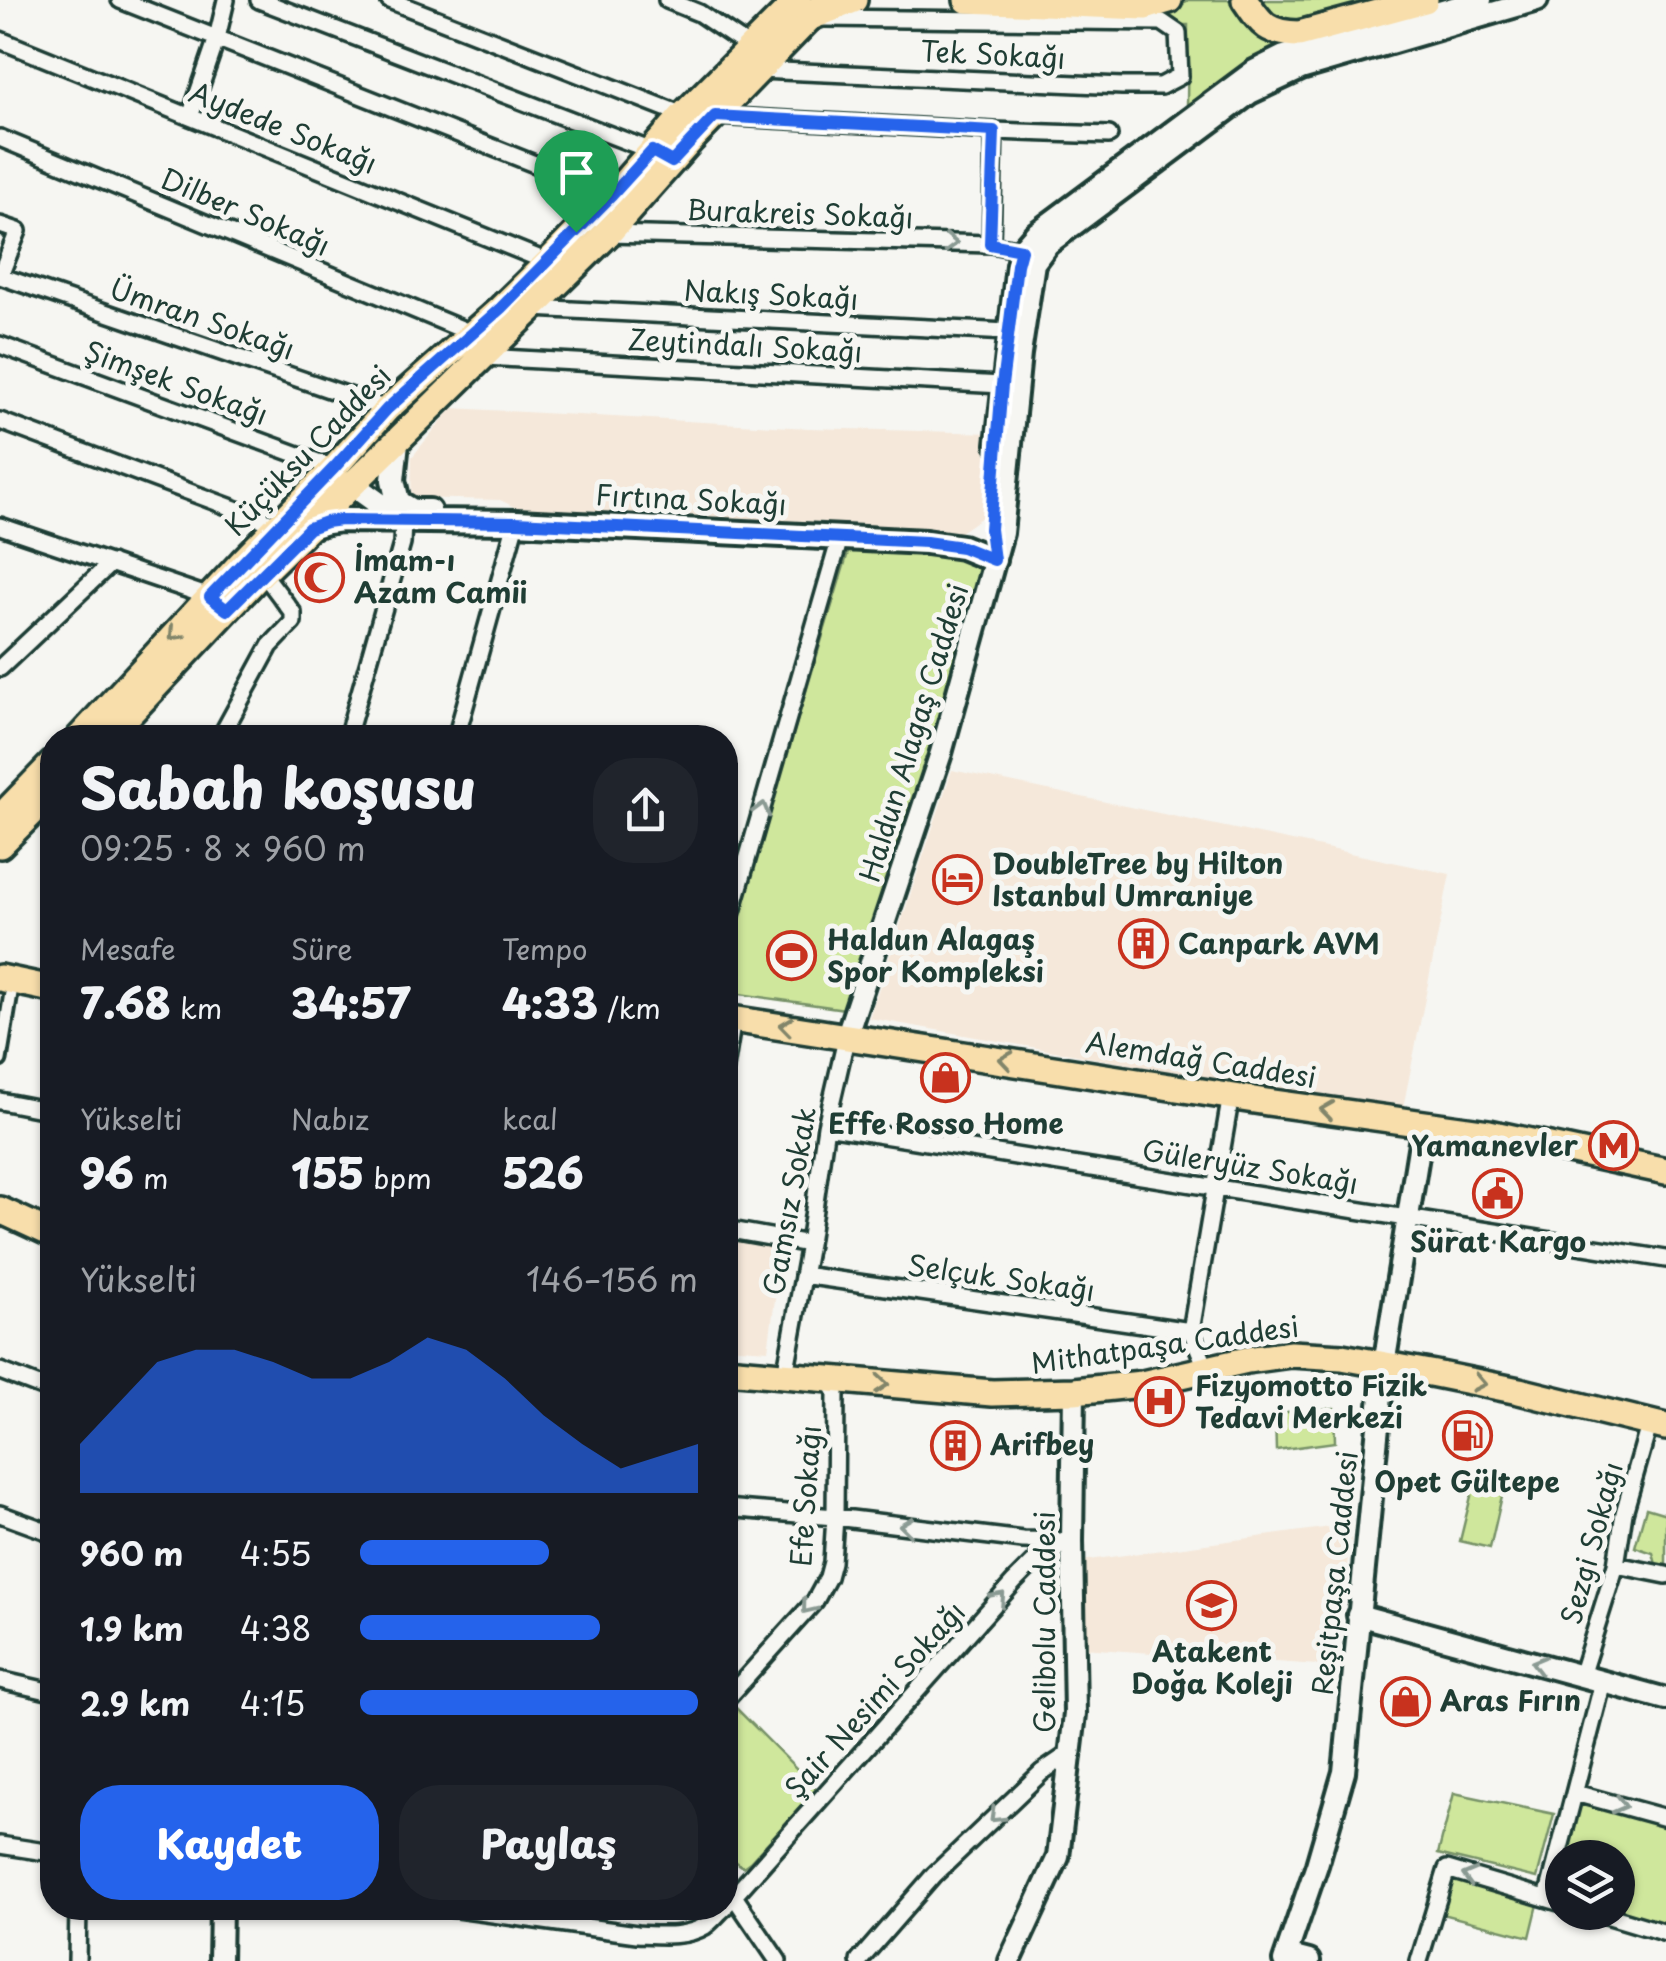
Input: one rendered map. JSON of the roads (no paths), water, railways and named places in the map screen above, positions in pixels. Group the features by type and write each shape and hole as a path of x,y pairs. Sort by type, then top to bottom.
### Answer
{"main road":[{"path":"804,5 854,0"},
{"path":"966,0 1145,7 1169,0"},
{"path":"1245,0 1263,26 1298,34 1424,0"},
{"name":"Küçüksu Caddesi","path":"92,725 218,604 262,573 309,528 354,461 366,433 387,409 548,262 612,195 715,116 754,59 804,5"},
{"name":"Küçüksu Caddesi","path":"118,725 278,524 315,487 341,482 344,476 397,442 608,234 662,156 683,115 754,59"},
{"path":"397,442 394,491 405,508 480,513 516,522"},
{"path":"344,476 393,521"},
{"name":"Fırtına Sokağı","path":"309,528 341,520 516,522 962,547 994,560"},
{"path":"0,818 40,776"},
{"path":"0,845 40,805"},
{"path":"7,980 40,987"},
{"name":"Alemdağ Caddesi","path":"738,1019 1489,1134 1666,1171"},
{"path":"0,1210 40,1228"},
{"name":"Mithatpaşa Caddesi","path":"738,1371 992,1394 1142,1384 1291,1354 1384,1364 1658,1424"}],"street":[{"path":"120,0 612,195"},
{"path":"190,117 226,0"},
{"path":"259,0 662,156"},
{"path":"389,0 683,115"},
{"path":"667,0 698,13 754,59"},
{"path":"1021,250 1035,234 1254,71 1284,56 1481,0"},
{"name":"Haldun Alagaş Caddesi","path":"847,1035 941,752 1002,534 1020,354 1034,264 1048,244 1250,93 1301,69 1537,0"},
{"name":"Tek Sokağı","path":"754,59 1161,86 1180,76 1178,34 1162,22 804,5"},
{"name":"Aydede Sokağı","path":"0,40 548,262"},
{"path":"715,116 1109,136"},
{"path":"990,244 994,131"},
{"name":"Dilber Sokağı","path":"0,138 471,333"},
{"path":"0,225 18,231 0,276"},
{"name":"Burakreis Sokağı","path":"608,234 990,244 1021,250"},
{"name":"Haldun Alagaş Caddesi","path":"994,560 990,529 1002,385 1021,250"},
{"name":"Ümran Sokağı","path":"0,276 387,409"},
{"name":"Nakış Sokağı","path":"532,308 1008,332"},
{"name":"Şimşek Sokağı","path":"0,345 344,476"},
{"name":"Zeytindalı Sokağı","path":"485,356 1002,385"},
{"path":"0,422 278,524"},
{"path":"351,725 402,544 393,521"},
{"path":"460,725 516,522"},
{"path":"0,526 218,604"},
{"path":"738,891 840,538"},
{"path":"0,668 112,563"},
{"path":"227,725 270,646 293,622 293,614 262,573"},
{"path":"0,1060 7,980"},
{"name":"Gamsız Sokak","path":"785,1375 826,1126 847,1035"},
{"path":"1208,1370 1192,1330 1231,1096"},
{"path":"0,1101 40,1108"},
{"name":"Reşitpaşa Caddesi","path":"1285,1958 1344,1772 1384,1364 1423,1124"},
{"name":"Güleryüz Sokağı","path":"826,1126 1666,1259"},
{"path":"738,1231 809,1244"},
{"name":"Selçuk Sokağı","path":"803,1274 1192,1330"},
{"path":"0,1371 40,1386"},
{"name":"Efe Sokağı","path":"738,1687 815,1601 828,1577 836,1517 836,1392 829,1379"},
{"name":"Gelibolu Caddesi","path":"1010,1961 1058,1856 1075,1714 1074,1391"},
{"name":"Sezgi Sokağı","path":"1581,1676 1616,1564 1624,1513 1658,1424"},
{"path":"738,1509 1023,1540 1072,1541"},
{"path":"0,1514 40,1529"},
{"name":"Şair Nesimi Sokağı","path":"738,1886 1014,1582 1040,1556 1072,1541"},
{"path":"1616,1564 1666,1575"},
{"path":"1358,1615 1666,1699"},
{"path":"0,1680 40,1689"},
{"path":"1565,1840 1602,1682"},
{"path":"859,1961 934,1875 1042,1772 1070,1753"},
{"path":"1574,1793 1666,1818"},
{"path":"0,1845 40,1851"},
{"path":"1419,1961 1447,1869 1545,1898"},
{"path":"738,1912 778,1961"},
{"path":"76,1961 78,1920"},
{"path":"220,1961 221,1920"},
{"name":"Şair Nesimi Sokağı","path":"536,1920 665,1936 685,1934 710,1920"},
{"path":"1635,1924 1666,1933"},
{"path":"1285,1958 1309,1961"}],"place":[{"name":"İmam-ı Azam Camii","path":"319,577"},
{"name":"DoubleTree by Hilton Istanbul Umraniye","path":"957,880"},
{"name":"Canpark AVM","path":"1143,944"},
{"name":"Haldun Alagaş Spor Kompleksi","path":"792,956"},
{"name":"Effe Rosso Home","path":"946,1077"},
{"name":"Yamanevler","path":"1613,1146"},
{"name":"Sürat Kargo","path":"1498,1194"},
{"name":"Fizyomotto Fizik Tedavi Merkezi","path":"1160,1402"},
{"name":"Opet Gültepe","path":"1467,1435"},
{"name":"Arifbey","path":"955,1445"},
{"name":"Atakent Doğa Koleji","path":"1212,1605"},
{"name":"Aras Fırın","path":"1405,1701"}]}
